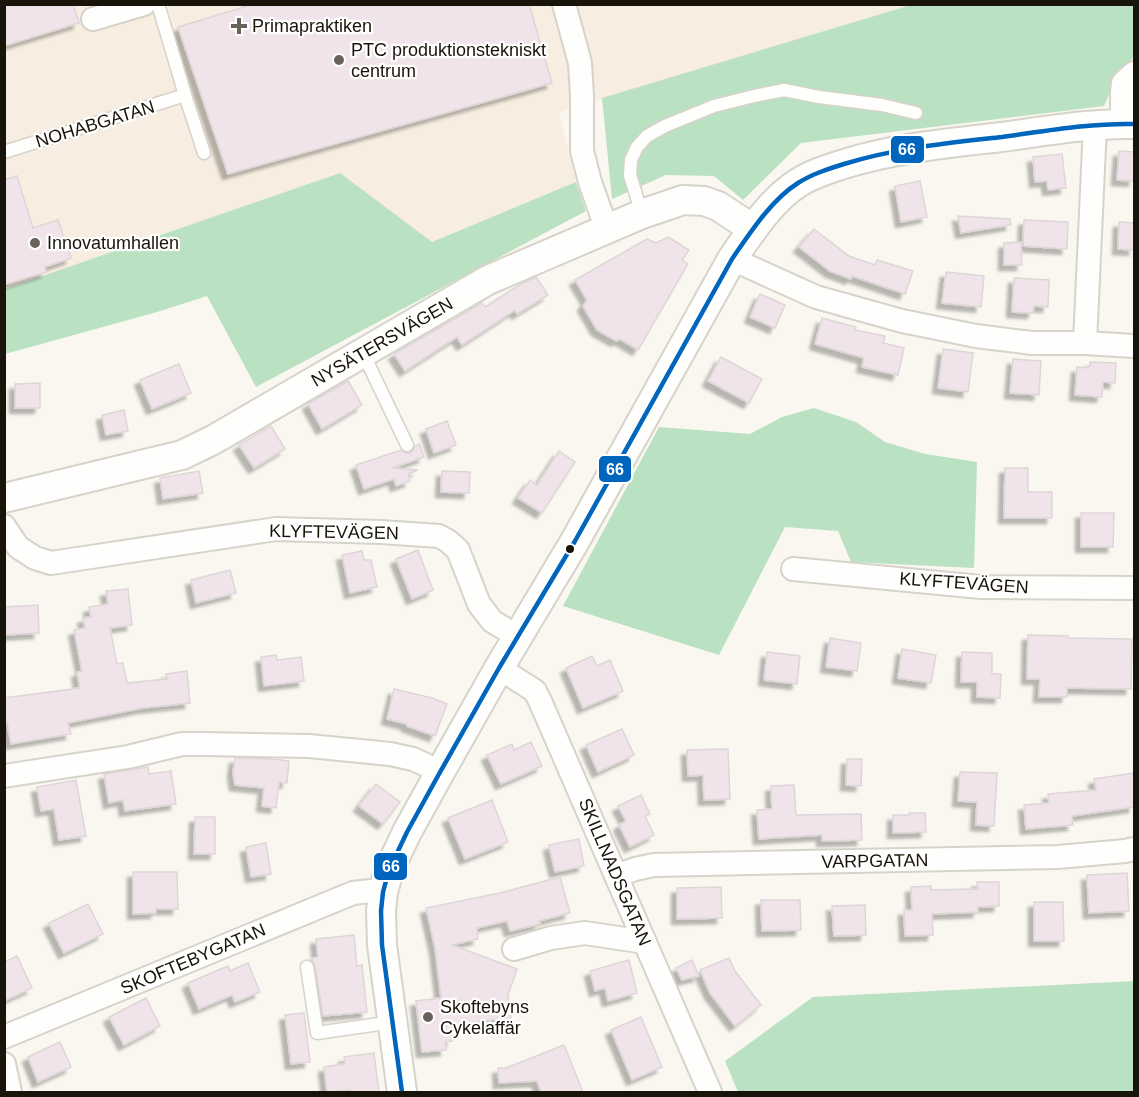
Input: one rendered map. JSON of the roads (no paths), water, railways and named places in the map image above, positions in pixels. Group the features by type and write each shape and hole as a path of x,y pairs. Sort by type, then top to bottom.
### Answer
{"street":[{"path":"93,18 144,4"},
{"path":"564,4 580,63 582,151 607,230"},
{"path":"1085,343 1123,83 1134,73"},
{"path":"402,1092 382,945 381,911 389,870 407,832 499,668 575,542 732,259 753,229 771,207 797,183 825,170 857,160 889,152 1117,124"},
{"name":"NYSÄTERSVÄGEN","path":"4,498 182,455 213,440 488,280 642,214 683,200 704,201 718,206 753,229"},
{"path":"732,259 816,297 902,321 976,336 1032,342 1134,346"},
{"name":"KLYFTEVÄGEN","path":"4,526 18,547 35,558 51,563 276,529 439,536 458,550 479,604 492,621 518,637"},
{"name":"KLYFTEVÄGEN","path":"793,569 981,587 1134,588"},
{"name":"SKILLNADSGATAN","path":"499,668 534,691 540,701 711,1092"},
{"path":"4,776 128,757 182,744 309,746 390,754 414,759 439,774"},
{"name":"VARPGATAN","path":"616,876 654,865 1058,857 1134,849"},
{"name":"SKOFTEBYGATAN","path":"4,1037 353,892 383,892"},
{"path":"514,949 551,938 585,933 645,942"},
{"path":"4,1064 10,1092"}],"lane":[{"path":"158,4 204,153"},
{"path":"642,214 630,175 631,160 637,147 647,136 665,126 714,106 784,90 882,105 916,113"},
{"name":"NOHABGATAN","path":"4,152 185,95"},
{"path":"363,353 406,445"},
{"path":"307,967 317,1033 393,1022"}],"place":[{"name":"Primapraktiken","path":"239,26"},
{"name":"PTC produktionstekniskt centrum","path":"339,60"},
{"name":"Innovatumhallen","path":"35,243"},
{"name":"Skoftebyns Cykelaffär","path":"428,1017"}]}
